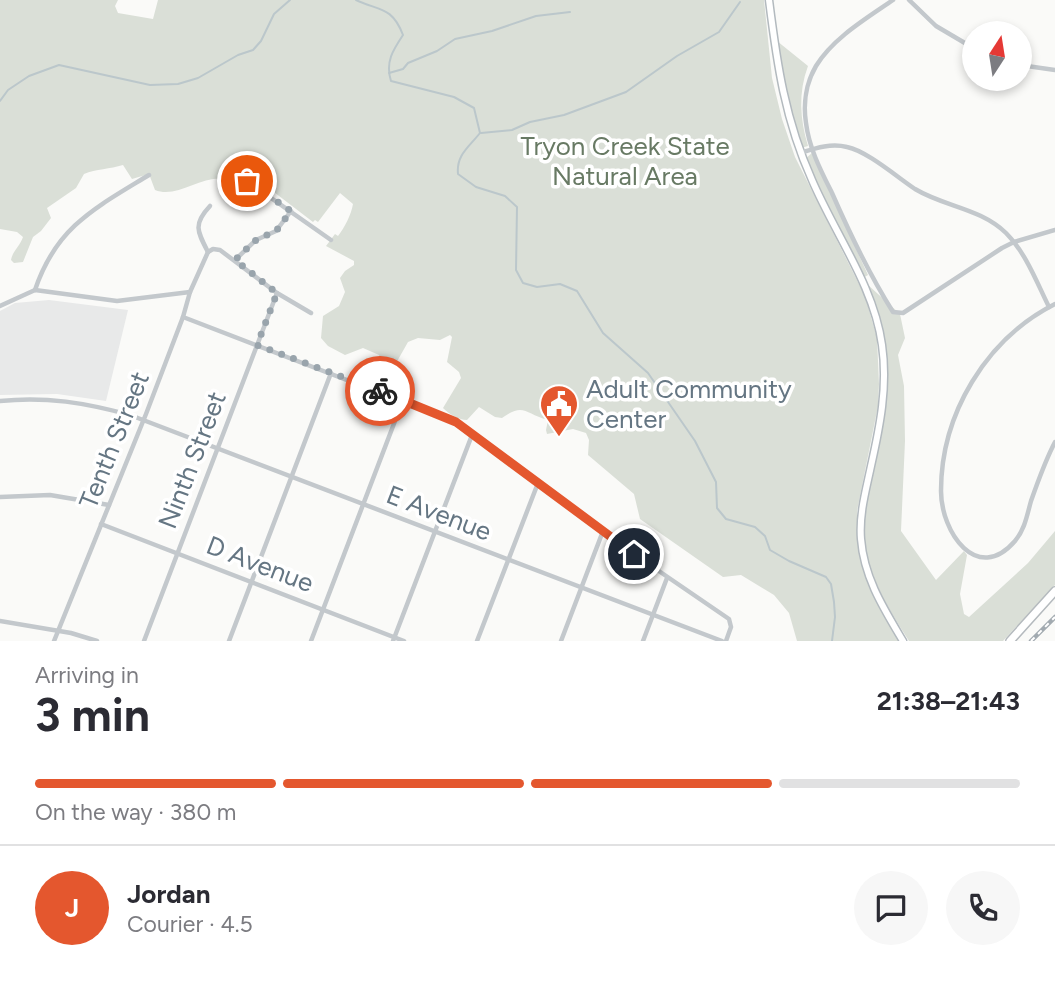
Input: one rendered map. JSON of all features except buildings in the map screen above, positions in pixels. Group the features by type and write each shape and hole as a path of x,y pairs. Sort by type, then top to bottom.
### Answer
{"main road":[{"path":"769,0 785,105 800,153 868,295 882,342 884,397 862,508 861,540 874,592 903,641"},
{"path":"1010,641 1055,591"}],"street":[{"path":"893,0 853,29 817,64 809,82 805,109 813,149 859,255 893,312 903,313 1014,243 1055,230"},
{"path":"909,0 941,30 962,42"},
{"path":"1032,67 1055,70"},
{"path":"800,153 837,145 856,149 919,191 986,218 1014,243 1049,307"},
{"path":"35,290 43,267 65,234 93,210 149,176"},
{"path":"247,181 331,240"},
{"path":"210,206 201,216 198,229 208,252 217,249 277,293 311,313"},
{"path":"235,260 256,240 276,231 291,211"},
{"name":"Tenth Street","path":"54,641 208,252"},
{"path":"0,306 35,290 117,300 190,292"},
{"name":"Ninth Street","path":"144,641 277,293"},
{"path":"1055,304 1025,321 997,348 963,398 953,421 946,448 941,491 945,518 953,536 964,549 983,558 992,558 1017,539 1055,442"},
{"path":"183,317 450,419 667,578 729,619 731,624 724,641"},
{"path":"229,641 331,373"},
{"name":"E Avenue","path":"0,401 63,400 107,409 724,641"},
{"path":"311,641 403,400"},
{"path":"394,639 472,435"},
{"path":"477,641 538,483"},
{"path":"0,497 50,495 109,505"},
{"name":"D Avenue","path":"101,524 404,641"},
{"path":"561,641 603,531"},
{"path":"643,641 667,578"},
{"path":"0,621 97,641"}],"shaded area":[{"path":"49,300 128,310 106,401 57,394 0,395 0,311 15,303"}],"green space":[{"name":"Tryon Creek State Natural Area","path":"0,0 118,0 115,6 118,13 153,19 158,0 764,0 772,78 782,119 795,157 865,296 877,338 878,406 857,511 858,538 870,587 901,641 797,641 789,613 774,595 741,575 723,577 640,519 634,494 588,455 589,440 586,433 573,429 547,434 548,420 520,410 502,418 495,417 479,407 467,420 451,414 443,408 461,378 459,372 447,362 452,337 450,335 440,340 418,338 408,342 395,365 390,367 381,363 379,355 363,348 345,355 328,346 321,338 323,316 339,306 345,292 340,278 354,265 354,261 326,246 335,234 338,236 341,232 352,208 353,204 340,193 318,222 313,222 266,186 275,170 257,160 244,186 220,178 165,192 155,190 149,174 132,179 123,165 93,171 84,174 76,188 47,208 51,218 33,237 23,262 14,263 12,257 23,237 17,232 0,229"},
{"path":"777,41 808,66 801,106 808,146 801,148 791,121"},
{"path":"812,153 868,275 863,278 805,159"},
{"path":"867,284 900,314 905,338 898,355 904,386 905,441 901,531 936,580 964,551 967,555 960,594 964,614 969,617 1028,563 1055,531 1055,585 1003,641 909,641 888,607 871,570 865,544 864,522 884,412 886,370 881,329"}],"waterway":[{"path":"0,101 8,90 29,76 59,65 150,85 178,84 198,78 238,55 253,50 261,41 274,14 290,0"},
{"path":"356,0 389,14 403,35 390,62 391,81 454,97 474,108 480,133 461,156 458,174 476,187 505,196 517,207 516,270 523,283 537,287 560,284 577,291 603,333 648,373 695,441 716,482 717,508 726,519 755,527 765,536 770,550 826,577 831,584 834,602 832,641"},
{"path":"481,133 512,130 530,122 564,115 626,92 677,56 719,32 740,2"},
{"path":"389,73 403,69 408,63 437,51 455,39 492,31 536,16 570,12"}],"railway":[{"path":"1031,641 1055,617"}],"way so far":[{"path":"247,181 291,211 276,231 256,240 235,260 277,293 257,345 380,391"}],"place":[{"name":"Adult Community Center","path":"559,438"}],"route":[{"path":"380,391 456,422 634,554"}]}
